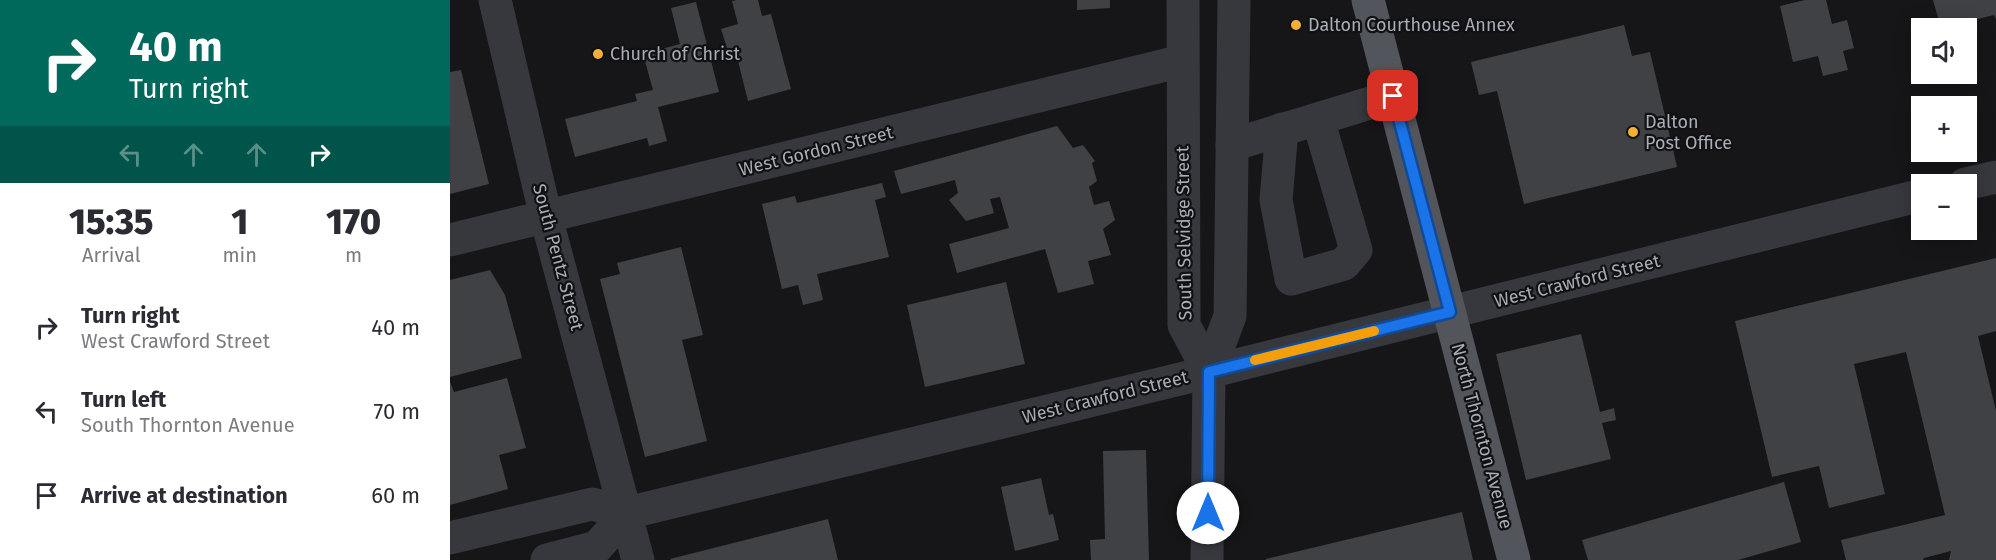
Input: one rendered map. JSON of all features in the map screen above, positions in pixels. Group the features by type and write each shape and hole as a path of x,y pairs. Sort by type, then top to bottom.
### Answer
{"main road":[{"name":"North Thornton Avenue","path":"1368,0 1514,560"}],"street":[{"name":"South Pentz Street","path":"495,0 546,217 638,560"},
{"name":"South Selvidge Street","path":"1183,0 1184,325 1209,372"},
{"path":"1208,560 1209,372 1230,316 1234,0"},
{"name":"West Gordon Street","path":"450,240 1182,61"},
{"path":"1232,145 1393,96"},
{"path":"1282,129 1276,200 1291,279 1344,264 1356,250 1318,119"},
{"path":"1977,181 1996,177"},
{"name":"West Crawford Street","path":"627,513 1209,372 1911,198"},
{"path":"450,538 592,504 627,513 597,547 547,560"}],"building":[{"path":"758,0 762,16 771,14 791,89 748,101 735,49 728,51 721,29 738,24 732,1"},
{"path":"1077,0 1110,0 1110,8 1077,10"},
{"path":"1805,0 1826,0 1832,24 1847,20 1854,48 1843,51 1848,70 1823,76 1818,56 1793,62 1780,6"},
{"path":"1933,0 1996,0 1996,19 1994,15 1977,19 1938,18"},
{"path":"696,2 719,92 658,107 667,141 649,146 647,138 575,157 565,119 637,101 635,94 653,90 643,54 680,44 671,8"},
{"path":"1624,25 1632,56 1650,52 1677,167 1524,204 1497,91 1479,95 1471,62"},
{"path":"461,70 489,184 450,194 450,72"},
{"path":"1057,126 1073,148 1083,145 1095,161 1092,163 1097,181 1089,187 1094,205 1109,201 1115,220 1103,229 1111,255 1088,261 1094,284 1058,293 1045,249 957,273 949,244 1009,228 1000,197 990,199 994,213 966,221 949,200 958,193 955,180 901,194 894,171"},
{"path":"882,183 886,197 875,200 889,257 817,274 823,300 803,305 798,285 782,289 762,204 795,196 797,203"},
{"path":"681,247 703,335 682,340 707,441 645,457 600,279 620,274 617,263"},
{"path":"1996,258 1996,331 1978,336 1996,411 1996,560 1949,560 1951,551 1923,560 1846,560 1841,540 1945,515 1906,352 1854,364 1885,494 1829,508 1819,466 1772,477 1735,321"},
{"path":"490,270 505,295 522,358 450,377 450,280"},
{"path":"1006,282 1025,364 925,387 907,305"},
{"path":"1581,334 1600,412 1614,408 1616,420 1602,423 1611,459 1526,480 1496,354"},
{"path":"507,378 526,448 499,455 508,489 450,505 450,382 454,392"},
{"path":"1146,450 1149,560 1091,560 1090,540 1105,539 1103,451"},
{"path":"1041,478 1049,515 1053,514 1059,540 1015,551 1001,487"},
{"path":"1784,482 1801,542 1738,560 1588,560 1582,540"},
{"path":"1462,512 1473,560 1266,560 1266,559"},
{"path":"828,519 838,560 670,559"}],"slow traffic":[{"path":"1255,360 1374,331"}],"place":[{"name":"Dalton Courthouse Annex","path":"1296,25"},
{"name":"Church of Christ","path":"598,54"},
{"name":"Dalton Post Office","path":"1633,132"}],"route":[{"path":"1208,513 1209,372 1450,312 1393,96"}]}
